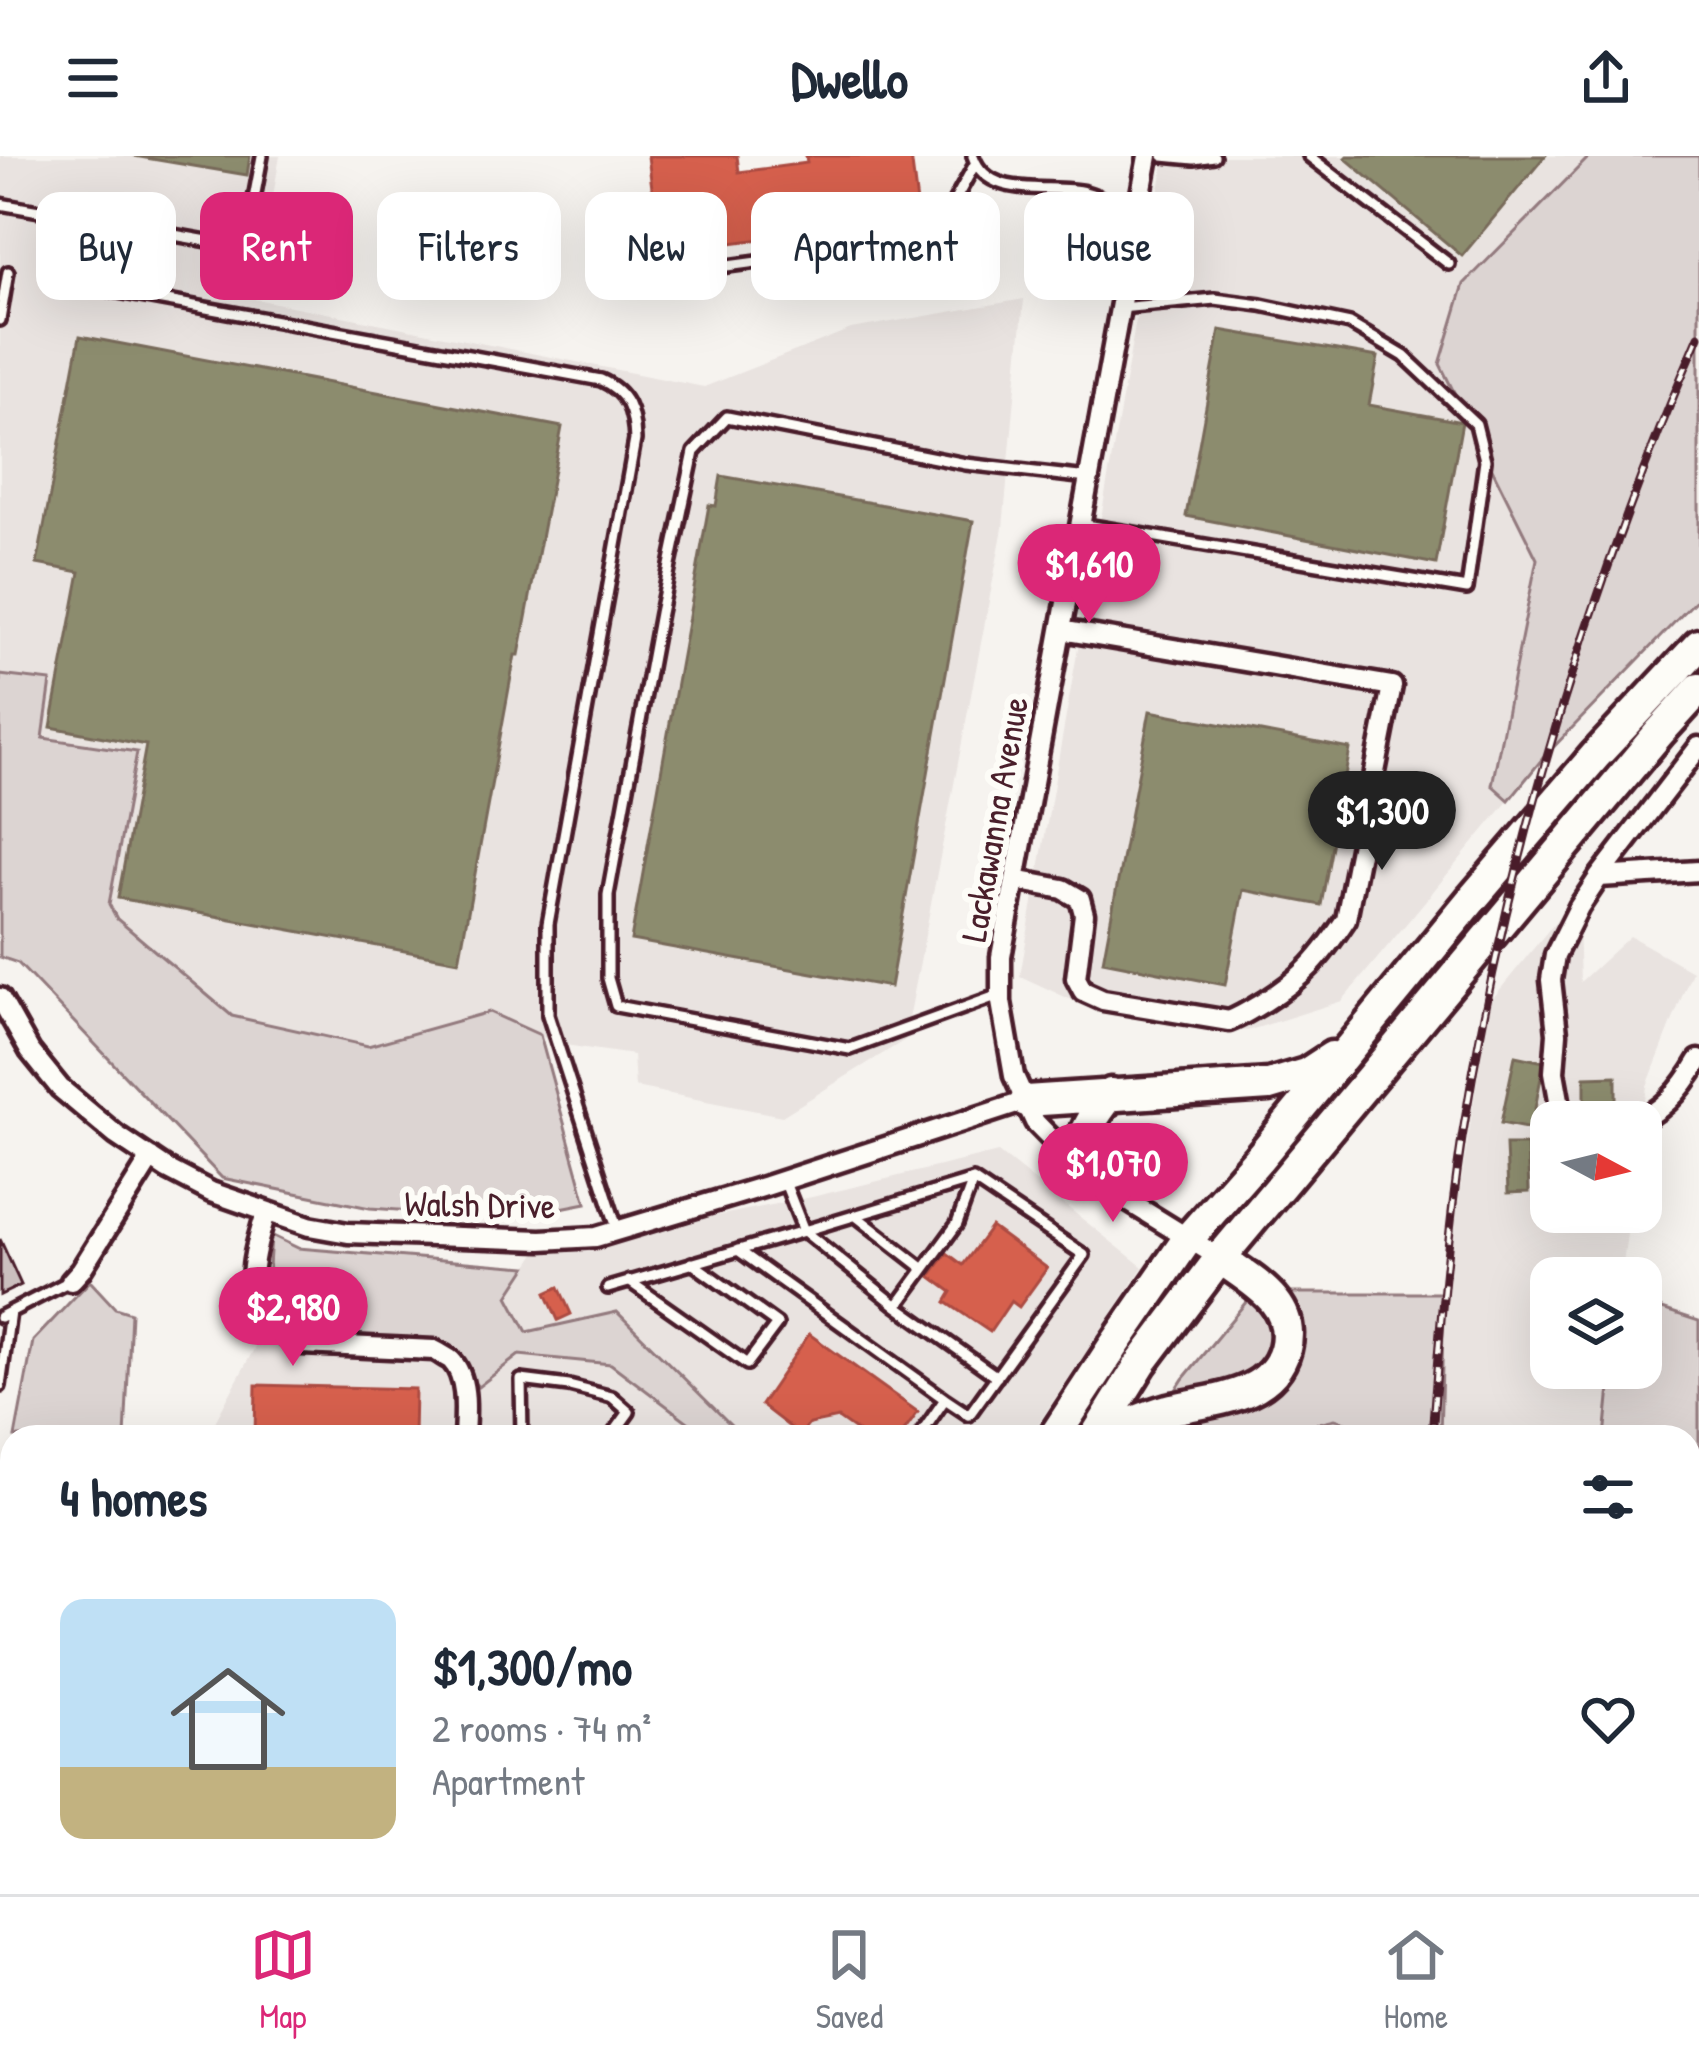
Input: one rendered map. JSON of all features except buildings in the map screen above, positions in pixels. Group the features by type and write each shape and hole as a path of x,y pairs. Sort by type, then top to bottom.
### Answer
{"highway":[{"path":"1062,1425 1187,1240 1596,755 1699,644"},
{"path":"1102,1425 1141,1363 1220,1258 1699,689"},
{"path":"1026,1102 1269,1084 1306,1074 1356,1040"},
{"path":"1076,1164 1093,1117 1111,1094"},
{"path":"1130,1425 1238,1394 1257,1386 1279,1364 1287,1334 1276,1300 1220,1258"}],"street":[{"name":"Lackawanna Avenue","path":"1141,192 1148,156"},
{"name":"Lackawanna Avenue","path":"1121,300 1001,957 1001,994 1014,1076 1034,1122 1089,1177 1220,1258"},
{"path":"1015,880 1064,889 1080,899 1084,914 1076,978 1083,991 1103,1000 1229,1021 1242,1016 1295,983 1346,919 1392,686 1061,630"},
{"path":"1559,1101 1551,980 1556,955 1579,907 1699,747"},
{"path":"1599,878 1699,871"},
{"name":"Walsh Drive","path":"0,998 30,1051 60,1088 151,1158 211,1192 266,1213 309,1226 370,1234 542,1240 596,1237 1026,1102"},
{"path":"1662,1107 1696,1074"},
{"path":"71,1281 151,1158"},
{"path":"266,1213 251,1276 253,1300 267,1321 283,1336 302,1343 434,1350 451,1359 460,1374 464,1425"}],"lane":[{"path":"0,204 230,245 248,232 262,156"},
{"path":"1163,156 1214,156"},
{"path":"1309,156 1449,264"},
{"path":"727,266 930,236 944,223 974,160 1009,187 1085,192"},
{"path":"0,320 8,272"},
{"path":"1080,524 1467,589 1486,460 1476,424 1404,356 1350,324 1261,305 1215,299 1119,308"},
{"path":"162,300 601,380 615,386 634,416 635,440 548,924 547,968 548,1015 618,1231"},
{"path":"1001,994 850,1049 616,1006 608,978 608,895 694,452 727,417 966,464 1088,478"},
{"path":"784,1180 804,1231 897,1306 997,1377"},
{"path":"608,1288 973,1180"},
{"path":"897,1306 957,1224 973,1180"},
{"path":"738,1250 969,1415 1084,1255 973,1180"},
{"path":"856,1216 924,1269"},
{"path":"629,1282 747,1364 777,1324 692,1263"},
{"path":"0,1386 5,1315 71,1281"},
{"path":"522,1425 521,1379 613,1397 628,1412 619,1425"},
{"path":"927,1425 945,1399"}],"shaded area":[{"path":"0,156 280,156 274,192 200,192 200,300 260,300 704,387 851,329 1024,299 1003,528 905,1040 782,1116 635,1087 633,1055 558,1044 489,1012 368,1046 231,1016 117,919 109,904 137,753 42,738 51,681 0,675"},
{"path":"1165,156 1590,156 1464,284 1441,364 1537,559 1492,784 1509,800 1342,1001 1247,1031 1093,1010 1020,976 1140,300 1194,300 1194,192 1159,192"},
{"path":"1590,156 1699,156 1699,597 1543,758 1509,800 1492,785 1537,559 1440,364 1464,284"},
{"path":"0,675 51,681 43,738 137,752 109,904 117,919 232,1016 368,1046 489,1012 540,1035 586,1203 510,1218 370,1208 222,1178 18,963 0,957"},
{"path":"1577,895 1580,982 1630,936 1692,971 1645,1101 1530,1101 1530,1233 1627,1233 1624,1257 1530,1257 1530,1389 1610,1389 1606,1425 1440,1425 1444,1293 1489,1003"},
{"path":"998,1152 1143,1267 1037,1425 731,1425 618,1313 527,1332 508,1296 542,1244 644,1230 812,1197"},
{"path":"271,1235 298,1248 527,1267 508,1296 527,1332 617,1312 731,1425 692,1425 611,1364 519,1355 478,1387 439,1339 294,1333 268,1283"},
{"path":"90,1281 115,1308 131,1313 126,1425 17,1425 33,1341"},
{"path":"1260,1285 1266,1293 1444,1293 1440,1425 1355,1425 1335,1419 1310,1425 1154,1425 1183,1379"},
{"path":"1662,1309 1699,1321 1699,1425 1606,1425 1610,1389 1662,1389"},
{"path":"263,1332 439,1339 519,1355 611,1364 692,1425 213,1425"}],"railway":[{"path":"1433,1425 1457,1175 1502,932 1586,630 1699,336"}]}
